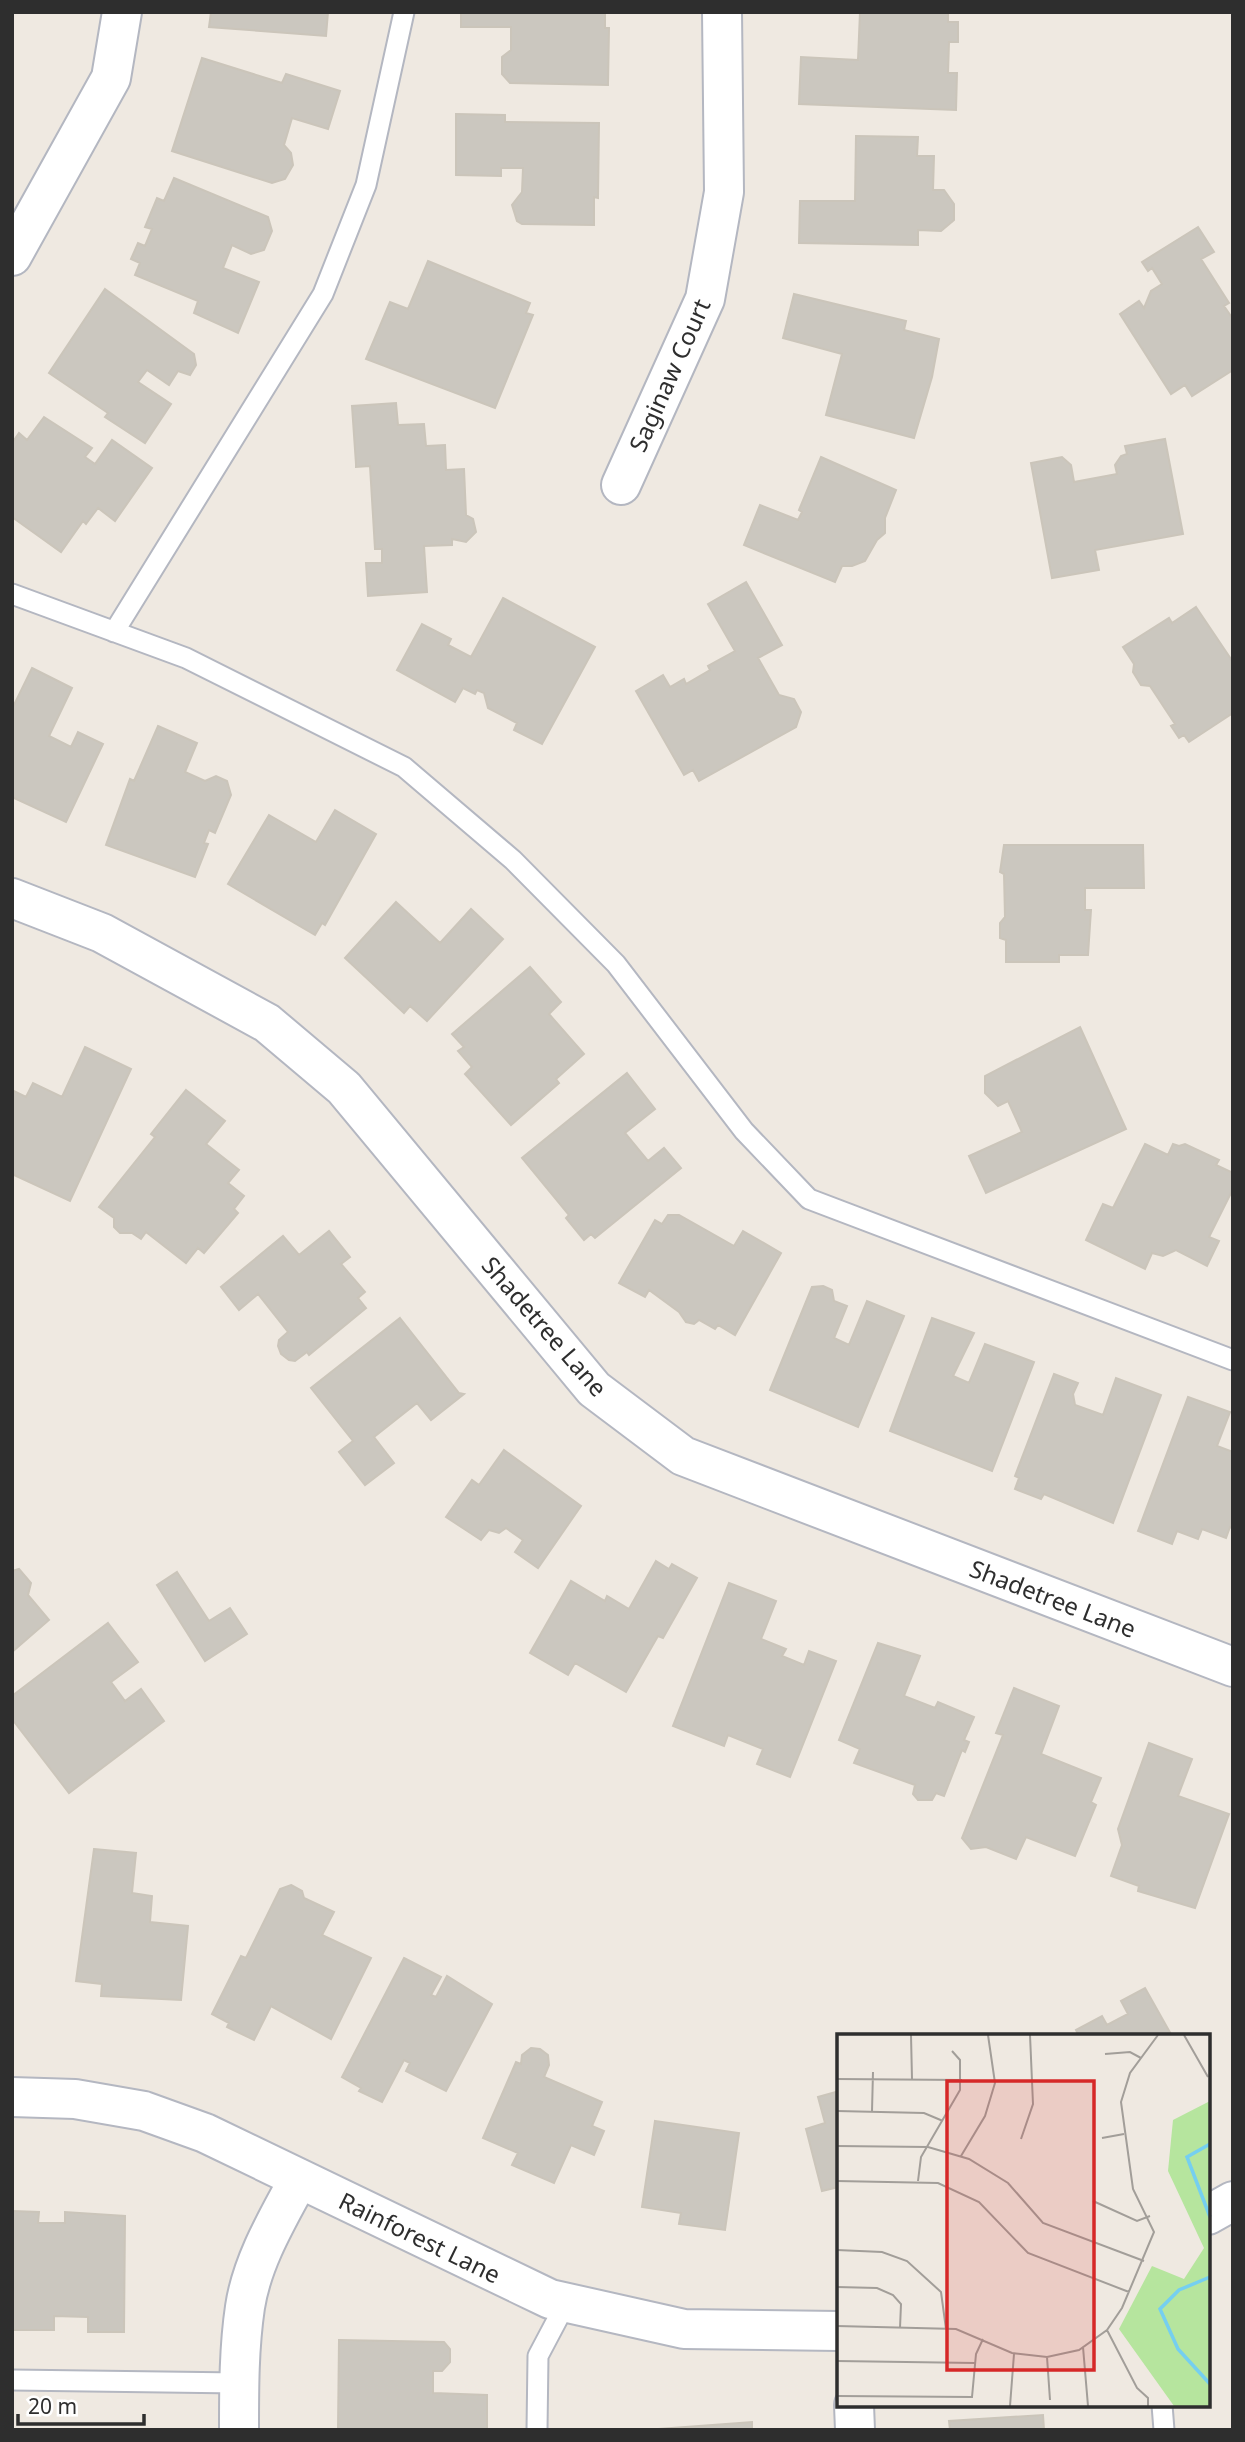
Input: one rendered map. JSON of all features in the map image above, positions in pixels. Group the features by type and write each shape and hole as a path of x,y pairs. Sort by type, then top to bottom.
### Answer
{"street":[{"path":"12,256 111,78 122,12"},
{"name":"Saginaw Court","path":"621,485 705,299 723,192 722,12"},
{"name":"Shadetree Lane","path":"12,898 102,933 267,1023 344,1088 594,1389 683,1456 1233,1667"},
{"name":"Rainforest Lane","path":"12,2097 75,2099 144,2111 205,2133 550,2300 684,2329 837,2332"},
{"path":"239,2430 239,2383 245,2304 266,2241 299,2179"},
{"path":"1210,2214 1233,2201"},
{"path":"854,2407 855,2430"}],"lane":[{"path":"114,632 323,294 366,185 404,12"},
{"path":"12,594 187,659 404,767 513,860 616,964 744,1131 809,1199 1233,1360"},
{"path":"537,2430 538,2356 566,2303"},
{"path":"12,2380 239,2383"},
{"path":"1163,2407 1164,2430"}],"building":[{"path":"211,12 328,12 326,36 209,27"},
{"path":"461,12 605,12 605,28 609,28 608,85 510,83 502,74 502,57 511,50 511,27 461,27"},
{"path":"860,12 948,12 948,22 958,22 958,42 949,42 948,73 957,73 956,110 799,104 801,57 858,60"},
{"path":"202,58 282,83 286,74 340,91 328,129 292,118 284,145 291,153 293,165 285,179 272,183 172,151"},
{"path":"456,114 505,115 505,122 599,123 598,198 594,197 594,225 522,224 517,221 512,205 522,192 523,168 501,168 501,176 456,175"},
{"path":"856,136 918,137 917,156 934,156 933,190 944,190 954,204 954,220 941,231 918,230 918,245 799,243 800,201 855,201"},
{"path":"174,178 268,217 272,231 264,250 251,254 232,245 223,268 259,282 238,333 194,313 198,301 135,275 140,263 131,259 138,243 145,246 152,229 145,227 157,198 164,201"},
{"path":"1198,227 1214,252 1201,259 1229,303 1224,306 1233,319 1233,370 1192,396 1185,385 1171,394 1120,314 1139,301 1144,308 1151,291 1162,284 1152,268 1148,271 1142,262"},
{"path":"428,261 530,303 526,313 533,315 495,408 366,359 390,302 408,309"},
{"path":"105,289 194,354 196,365 190,375 178,371 169,385 147,370 138,382 171,404 145,443 105,417 108,413 49,373"},
{"path":"794,294 906,321 904,330 939,339 932,377 914,438 826,415 842,354 783,338"},
{"path":"396,403 398,425 424,424 426,446 445,445 446,470 464,469 466,515 473,519 476,532 466,542 452,539 452,545 424,546 427,592 368,596 366,563 382,563 382,549 375,549 370,466 356,467 352,406"},
{"path":"44,417 92,448 85,457 95,464 112,440 152,468 115,521 98,508 86,524 83,521 61,552 12,517 12,443 19,433 27,440"},
{"path":"1165,439 1183,534 1095,550 1099,570 1052,578 1031,463 1062,457 1071,465 1074,482 1117,474 1115,465 1121,456 1127,454 1125,446"},
{"path":"821,457 896,490 885,518 885,533 877,540 865,561 852,566 842,566 835,582 744,545 760,505 798,520 802,512 799,510"},
{"path":"746,582 782,645 758,658 779,695 794,699 801,712 796,727 699,781 693,770 684,775 636,691 663,675 670,687 684,679 686,684 710,670 708,666 735,651 708,604"},
{"path":"503,598 595,647 542,744 514,730 517,723 488,708 484,693 477,690 475,694 463,688 455,702 397,670 422,624 451,639 448,645 471,657"},
{"path":"1196,607 1233,662 1233,713 1189,742 1184,735 1179,738 1171,726 1175,724 1150,686 1141,685 1133,672 1134,664 1123,647 1169,618 1172,623"},
{"path":"32,668 72,688 49,736 71,747 78,732 103,744 66,822 12,797 12,709"},
{"path":"158,726 197,743 185,772 205,781 216,776 227,781 231,795 215,833 209,830 204,843 208,844 195,877 106,845 130,779 134,781"},
{"path":"335,810 376,834 325,925 322,923 315,935 228,884 269,815 316,842"},
{"path":"1004,845 1143,845 1144,888 1085,888 1085,910 1091,910 1088,955 1059,955 1059,962 1006,962 1006,940 1000,938 1000,923 1005,917 1004,874 1000,872"},
{"path":"396,902 440,943 471,909 503,939 427,1021 410,1006 404,1013 345,958"},
{"path":"530,967 561,1002 549,1014 584,1054 556,1079 559,1083 511,1125 465,1074 472,1067 458,1051 464,1047 452,1034"},
{"path":"1080,1027 1126,1129 986,1193 969,1156 1022,1132 1008,1101 998,1106 985,1093 985,1076"},
{"path":"85,1047 131,1069 70,1201 12,1174 12,1090 26,1097 33,1083 62,1097"},
{"path":"627,1073 655,1109 625,1133 648,1161 664,1148 681,1168 595,1238 591,1234 584,1240 566,1218 569,1215 522,1158"},
{"path":"186,1090 225,1121 206,1144 239,1170 228,1183 244,1196 234,1209 238,1213 204,1253 198,1248 186,1263 146,1232 141,1239 132,1233 120,1233 114,1227 114,1218 99,1207 155,1137 151,1134"},
{"path":"1145,1144 1168,1155 1173,1144 1185,1144 1219,1160 1216,1165 1233,1173 1233,1189 1209,1237 1219,1241 1207,1266 1176,1250 1163,1256 1152,1253 1145,1269 1086,1240 1103,1204 1113,1208"},
{"path":"668,1215 679,1215 734,1246 743,1231 781,1253 735,1335 718,1325 715,1329 699,1320 694,1324 686,1322 679,1312 649,1290 645,1297 619,1283 655,1220 662,1224"},
{"path":"329,1231 350,1257 341,1264 365,1292 358,1298 366,1308 309,1355 307,1352 295,1361 289,1360 281,1354 278,1346 279,1340 288,1332 258,1294 239,1310 221,1287 283,1236 299,1255"},
{"path":"823,1286 832,1290 834,1301 847,1306 834,1338 849,1345 867,1301 904,1316 858,1427 770,1390 812,1287"},
{"path":"400,1318 459,1393 464,1394 431,1420 417,1403 374,1437 394,1463 365,1485 339,1452 353,1441 311,1388"},
{"path":"932,1318 974,1333 953,1376 969,1383 985,1344 1034,1362 992,1471 890,1431"},
{"path":"1054,1374 1078,1383 1073,1394 1075,1405 1103,1415 1116,1378 1161,1395 1113,1523 1044,1494 1041,1499 1015,1489 1019,1478 1015,1476"},
{"path":"1188,1397 1230,1412 1217,1446 1233,1452 1233,1528 1230,1527 1226,1538 1202,1529 1198,1539 1177,1531 1172,1544 1138,1531"},
{"path":"504,1450 581,1506 538,1568 515,1552 523,1540 506,1528 499,1533 489,1530 481,1540 446,1517 472,1480 479,1485"},
{"path":"656,1561 669,1569 672,1564 697,1578 663,1638 658,1636 626,1692 575,1663 568,1675 530,1653 571,1581 605,1601 607,1596 629,1609"},
{"path":"19,1569 31,1583 28,1595 49,1620 12,1652 12,1571"},
{"path":"177,1572 209,1621 230,1608 247,1634 205,1661 157,1585"},
{"path":"729,1583 776,1601 761,1639 786,1649 782,1656 804,1665 809,1651 836,1661 790,1777 757,1764 763,1749 728,1735 724,1746 673,1726"},
{"path":"108,1623 138,1662 111,1682 125,1701 141,1689 164,1721 69,1793 12,1719 12,1696"},
{"path":"878,1643 920,1656 904,1696 935,1708 938,1702 974,1717 964,1740 969,1742 965,1752 962,1750 944,1796 936,1793 932,1800 918,1800 913,1794 915,1785 854,1763 860,1749 839,1740"},
{"path":"1014,1688 1059,1706 1041,1754 1101,1778 1091,1802 1096,1805 1075,1856 1026,1837 1016,1859 986,1847 971,1849 962,1838 1003,1735 996,1733"},
{"path":"1149,1743 1192,1759 1178,1796 1229,1814 1195,1908 1138,1891 1139,1886 1111,1876 1122,1845 1118,1829"},
{"path":"94,1849 136,1853 132,1893 152,1896 150,1922 188,1926 181,2000 101,1996 102,1984 76,1981"},
{"path":"291,1885 302,1891 304,1898 334,1912 322,1935 371,1958 331,2039 271,2006 254,2040 227,2027 229,2023 212,2014 241,1956 246,1958 280,1889"},
{"path":"404,1958 441,1977 431,1995 436,1997 447,1976 492,2004 446,2091 406,2071 410,2063 404,2060 382,2102 359,2091 361,2088 342,2077"},
{"path":"1145,1988 1171,2034 1078,2034 1076,2030 1102,2016 1107,2025 1128,2014 1121,2001"},
{"path":"531,2048 540,2049 548,2055 549,2065 544,2077 602,2102 592,2126 604,2131 594,2155 571,2145 554,2183 512,2165 518,2153 483,2138 516,2062 521,2064 522,2055"},
{"path":"837,2092 837,2187 822,2191 806,2129 825,2123 818,2097"},
{"path":"655,2121 739,2133 725,2230 679,2224 681,2213 642,2207"},
{"path":"12,2211 39,2212 38,2223 65,2223 65,2212 125,2216 124,2332 88,2332 88,2317 54,2316 54,2330 12,2330"},
{"path":"339,2340 444,2342 450,2349 450,2362 442,2371 433,2371 433,2393 487,2395 487,2430 338,2430"},
{"path":"1043,2415 1044,2430 950,2430 949,2421"},
{"path":"752,2422 752,2430 659,2430 659,2429"}]}
